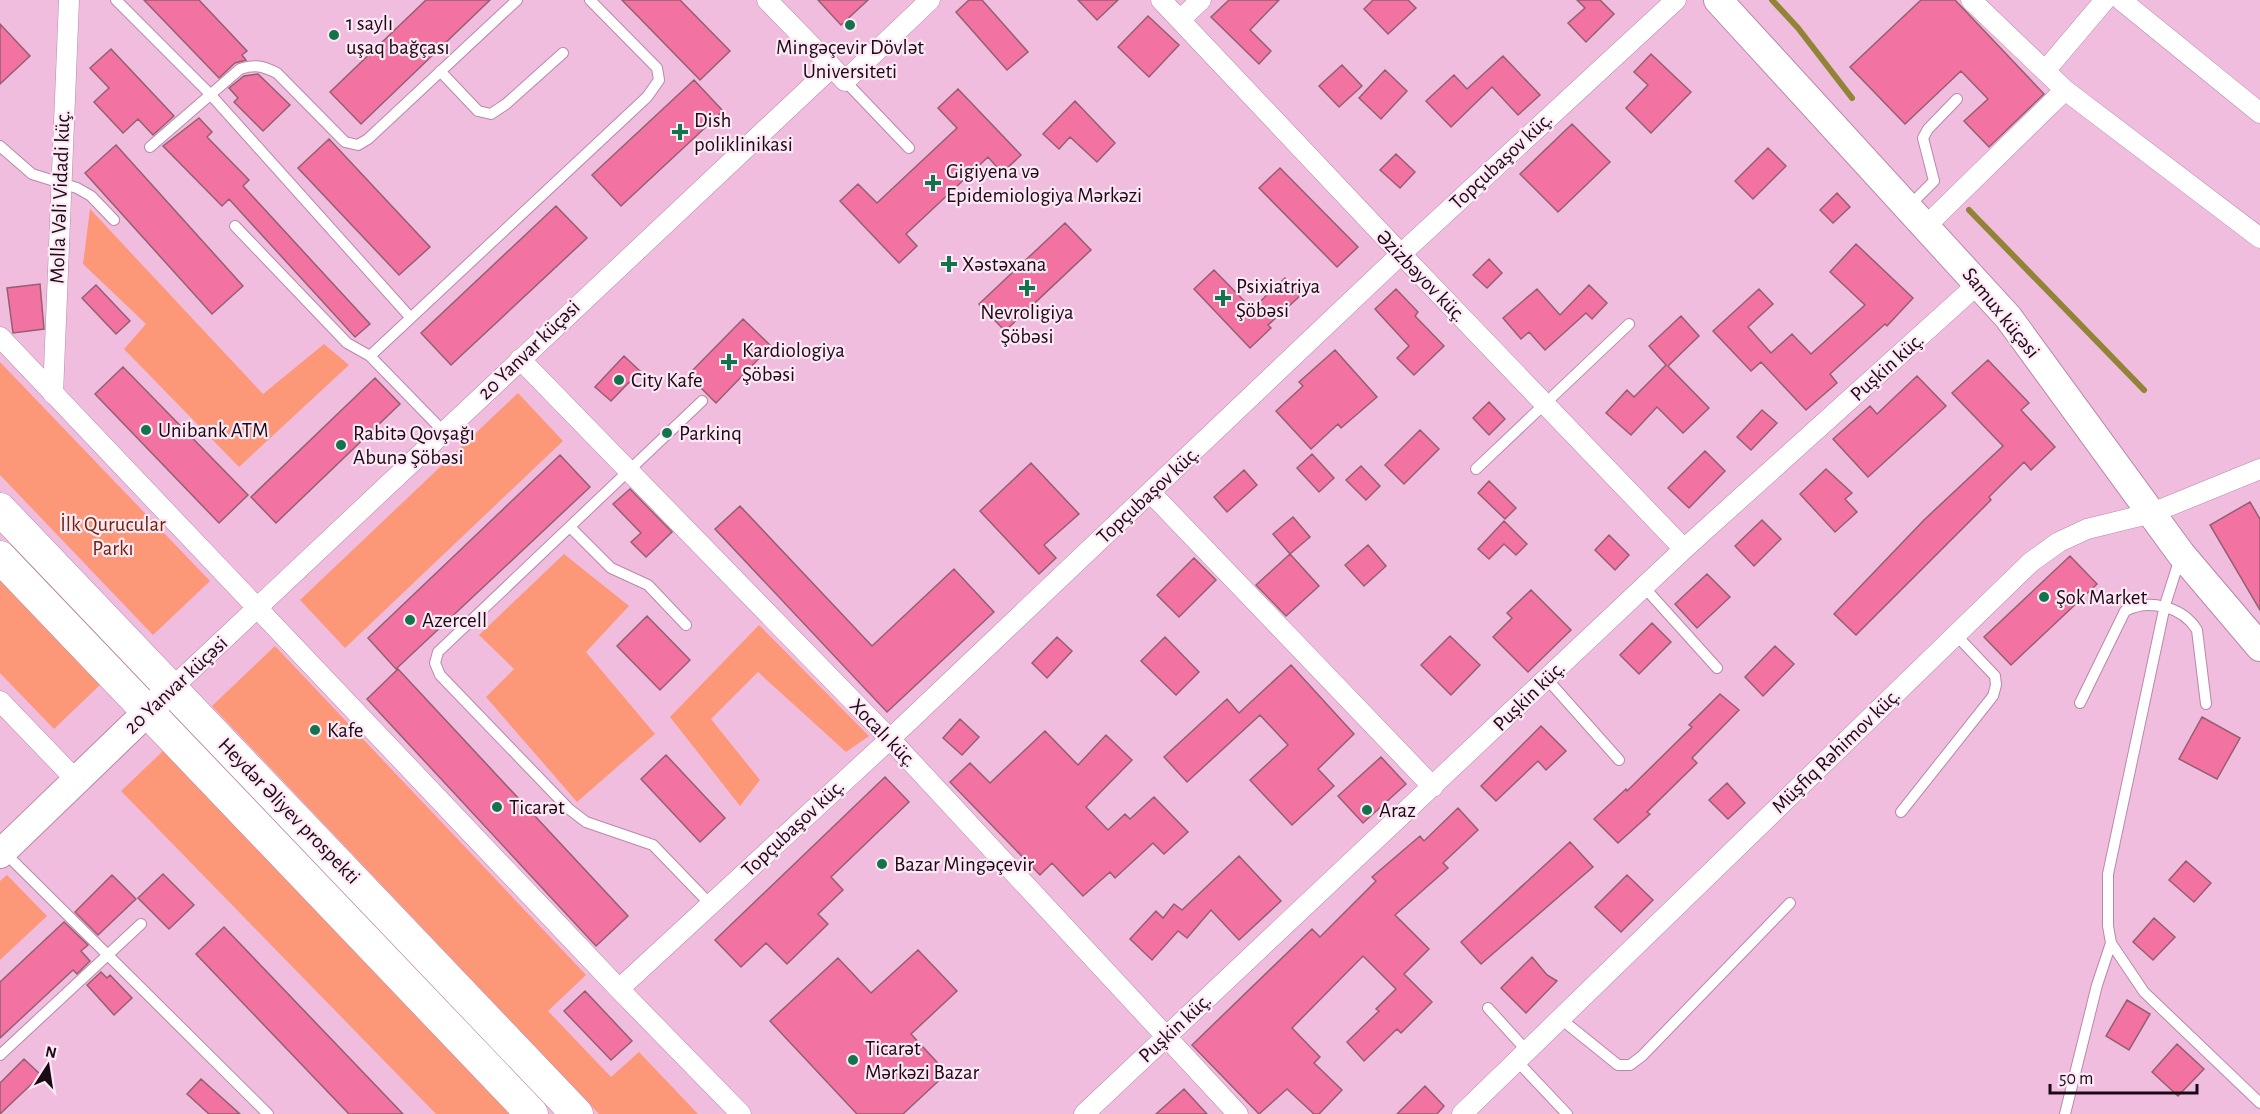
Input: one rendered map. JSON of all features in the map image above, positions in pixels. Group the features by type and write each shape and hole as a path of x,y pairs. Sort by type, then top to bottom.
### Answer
{"main road":[{"name":"Samux küçəsi","path":"1718,0 2008,317 2181,554 2260,647"},
{"name":"Heydər Əliyev prospekti","path":"0,509 577,1114"},
{"name":"Heydər Əliyev prospekti","path":"0,557 532,1114"},
{"name":"20 Yanvar küçəsi","path":"1,852 172,688"}],"street":[{"name":"Molla Vəli Vidadi küç.","path":"53,394 69,0"},
{"path":"767,0 838,74"},
{"name":"20 Yanvar küçəsi","path":"172,688 520,359 838,74 930,0"},
{"name":"Əzizbəyov küç.","path":"1161,0 1401,255 1684,549"},
{"path":"1180,21 1201,0"},
{"name":"Topçubaşov küç.","path":"619,989 890,739 1401,255 1676,0"},
{"path":"1971,0 2065,90 2260,238"},
{"path":"2045,71 2105,0"},
{"path":"2121,0 2260,113"},
{"path":"1917,217 2065,90"},
{"name":"Puşkin küç.","path":"1084,1114 1644,586 1979,283"},
{"path":"0,337 619,989 741,1114"},
{"name":"Xocalı küç.","path":"520,359 890,739 1238,1114"},
{"name":"Müşfiq Rəhimov küç.","path":"1462,1114 2031,562 2059,542 2087,529 2152,513 2260,469"},
{"path":"1151,493 1433,787"},
{"path":"0,701 76,780"}],"lane":[{"path":"116,0 210,94 410,317"},
{"path":"150,147 240,69 253,65 265,66 277,73 345,142 358,145 368,139 516,0"},
{"path":"370,356 647,97 659,80 657,68 590,0"},
{"path":"440,71 478,111 491,114 506,104 563,53"},
{"path":"838,74 909,148"},
{"path":"1917,217 1934,181 1923,138 1928,129 1957,99"},
{"path":"0,146 32,174 77,188 92,196 114,220"},
{"path":"235,226 346,343 370,356 444,432"},
{"path":"1476,469 1629,324"},
{"path":"702,401 438,652 435,663 440,675 569,809 585,822 653,845 710,904"},
{"path":"570,527 611,568 648,585 686,625"},
{"path":"2181,554 2165,605 2108,874 2108,926 2111,943 2144,992 2260,1103"},
{"path":"1644,586 1717,668"},
{"path":"2080,703 2125,610 2133,606 2165,605 2190,620 2197,630 2206,704"},
{"path":"1901,812 1993,696 1996,685 1995,676 1956,634"},
{"path":"1547,679 1619,760"},
{"path":"1,852 110,954 268,1114"},
{"path":"1561,1019 1618,1065 1630,1065 1642,1056 1790,903"},
{"path":"0,1055 141,924"},
{"path":"2065,1114 2097,985 2111,943"},
{"path":"1488,1008 1567,1114"}],"green space":[{"path":"90,209 263,394 324,344 349,365 239,467 124,349 146,324 83,264"},
{"name":"İlk Qurucular Parkı","path":"0,362 210,581 153,635 0,475"},
{"path":"518,393 563,441 345,648 300,600"},
{"path":"564,554 629,606 586,652 655,734 577,802 486,697 514,669 479,635"},
{"path":"0,575 103,682 54,729 0,673"},
{"path":"759,625 869,736 846,752 758,672 711,719 760,780 740,806 670,717"},
{"path":"275,646 586,975 548,1011 611,1077 639,1052 698,1114 599,1114 212,706"},
{"path":"164,750 513,1114 436,1114 121,791"},
{"path":"7,875 47,916 0,960 0,881"}],"building":[{"path":"144,0 199,0 247,51 242,55 246,60 235,63 219,78"},
{"path":"426,0 490,0 361,124 330,92"},
{"path":"622,0 680,0 730,51 700,80"},
{"path":"818,0 868,0 841,25"},
{"path":"969,0 982,0 1028,52 1007,70 956,12"},
{"path":"1078,0 1118,0 1097,20"},
{"path":"1229,0 1279,0 1250,30 1271,51 1259,64 1211,17"},
{"path":"1373,0 1408,0 1416,8 1388,34 1364,9"},
{"path":"1577,0 1600,0 1614,14 1586,42 1568,23 1585,8"},
{"path":"1921,0 1955,0 2044,94 1989,147 1964,121 1988,99 1961,71 1905,124 1850,67"},
{"path":"1148,16 1179,45 1149,77 1118,47"},
{"path":"0,24 30,56 0,84"},
{"path":"111,49 174,116 153,135 138,119 123,133 94,102 109,88 90,68"},
{"path":"1651,54 1691,92 1651,133 1626,108 1648,85 1634,72"},
{"path":"1503,56 1540,95 1518,115 1492,87 1451,127 1426,101 1454,75 1467,89"},
{"path":"1342,65 1362,86 1339,107 1319,86"},
{"path":"1385,70 1407,91 1381,119 1359,98"},
{"path":"258,74 290,105 263,131 234,102 238,98 229,88 244,76"},
{"path":"694,80 723,111 621,206 592,175"},
{"path":"958,89 1021,155 1002,173 988,157 906,234 917,246 899,263 840,201 858,184 877,203 957,128 938,108"},
{"path":"1075,101 1115,143 1097,162 1070,137 1059,149 1043,134"},
{"path":"199,118 212,132 207,137 249,180 243,186 370,324 355,337 229,199 222,206 163,146"},
{"path":"1572,124 1610,162 1558,212 1520,174"},
{"path":"329,139 430,247 399,275 298,168"},
{"path":"116,145 243,286 212,314 85,173"},
{"path":"1768,148 1786,166 1753,199 1735,181"},
{"path":"1396,154 1415,172 1400,188 1380,170"},
{"path":"1280,168 1358,247 1337,267 1259,188"},
{"path":"1837,193 1850,207 1833,223 1820,210"},
{"path":"556,206 587,238 451,365 421,333"},
{"path":"1065,223 1091,250 1005,331 979,304"},
{"path":"1856,244 1913,298 1887,326 1885,324 1830,374 1837,383 1806,410 1761,362 1751,371 1713,331 1759,289 1773,304 1748,327 1771,353 1792,334 1811,354 1865,305 1830,272"},
{"path":"1489,259 1502,273 1487,288 1473,275"},
{"path":"1214,270 1252,309 1285,278 1301,295 1268,325 1271,328 1250,348 1194,289"},
{"path":"40,284 44,329 13,333 7,288"},
{"path":"96,285 130,321 116,334 82,298"},
{"path":"1589,285 1607,303 1592,319 1586,313 1545,350 1529,332 1521,339 1503,318 1537,289 1560,315"},
{"path":"1396,289 1418,312 1415,316 1444,346 1414,375 1397,358 1409,346 1375,309"},
{"path":"1681,316 1699,336 1668,366 1709,408 1683,433 1657,407 1631,435 1606,413 1627,390 1634,397 1666,365 1649,346"},
{"path":"743,319 771,346 716,403 688,375"},
{"path":"1335,350 1377,397 1341,428 1338,424 1311,449 1276,411 1303,386 1299,382"},
{"path":"624,356 640,371 611,401 595,387"},
{"path":"1988,360 2029,403 2021,410 2055,447 2031,470 2024,462 1989,497 1991,500 1856,635 1834,614 1924,520 2003,446 1952,393"},
{"path":"123,367 248,495 219,523 95,394"},
{"path":"1917,376 1946,406 1868,477 1833,439 1870,406 1877,414"},
{"path":"375,378 400,404 276,523 251,497"},
{"path":"1489,402 1505,419 1489,435 1473,418"},
{"path":"1762,410 1777,423 1751,450 1737,437"},
{"path":"1420,430 1439,449 1404,484 1385,465"},
{"path":"1705,451 1725,471 1689,508 1668,488"},
{"path":"1312,454 1334,478 1319,492 1297,468"},
{"path":"560,455 590,487 396,669 368,638"},
{"path":"1031,463 1079,514 1044,545 1056,558 1039,574 980,511"},
{"path":"1361,466 1380,486 1366,500 1346,480"},
{"path":"1826,469 1852,493 1845,499 1857,512 1835,532 1800,494"},
{"path":"1244,470 1257,485 1227,512 1214,497"},
{"path":"1489,481 1516,508 1505,519 1478,493"},
{"path":"630,489 672,532 646,557 631,542 641,533 613,504"},
{"path":"2250,502 2260,519 2260,610 2210,525"},
{"path":"740,506 872,646 954,569 994,612 887,712 715,529"},
{"path":"1293,517 1310,537 1290,554 1273,534"},
{"path":"1762,520 1781,539 1754,566 1735,546"},
{"path":"1504,521 1527,544 1516,555 1504,544 1489,559 1478,549"},
{"path":"1609,535 1629,555 1615,570 1595,550"},
{"path":"1368,545 1386,566 1364,586 1345,565"},
{"path":"1290,554 1319,586 1286,616 1256,585"},
{"path":"2070,556 2097,584 2011,665 1984,637"},
{"path":"1194,558 1216,580 1179,617 1157,595"},
{"path":"1707,574 1730,597 1697,628 1675,604"},
{"path":"1531,590 1571,630 1528,672 1493,637 1512,618 1507,613"},
{"path":"647,616 690,660 660,690 617,646"},
{"path":"1652,623 1671,642 1639,674 1620,655"},
{"path":"1450,636 1480,665 1451,695 1421,665"},
{"path":"1057,637 1072,651 1047,678 1032,663"},
{"path":"1165,637 1199,672 1176,695 1141,661"},
{"path":"1775,646 1794,664 1763,696 1745,677"},
{"path":"1291,665 1354,734 1318,769 1334,786 1292,825 1250,780 1288,745 1260,715 1187,782 1164,757 1227,699 1239,713"},
{"name":"Ticarət","path":"398,669 628,916 596,946 367,699"},
{"path":"1720,694 1739,710 1692,758 1697,763 1647,812 1650,814 1618,843 1594,819 1626,789 1627,791 1692,727 1689,725"},
{"path":"2202,717 2240,738 2217,779 2179,759"},
{"path":"960,719 979,737 962,755 943,738"},
{"path":"1541,726 1566,751 1546,770 1538,761 1496,801 1481,786"},
{"path":"1045,731 1078,765 1106,735 1132,760 1086,807 1108,830 1125,814 1130,819 1154,797 1188,832 1164,854 1153,843 1115,878 1110,872 1083,896 1052,863 1040,875 950,782 970,763 990,783"},
{"path":"666,755 725,818 700,842 641,779"},
{"path":"1381,757 1406,784 1363,823 1338,796"},
{"path":"885,777 909,802 831,877 843,890 818,914 828,924 787,964 766,943 741,967 715,940"},
{"path":"1727,783 1745,803 1728,819 1709,800"},
{"path":"1458,808 1478,830 1443,863 1448,868 1395,915 1429,949 1404,974 1432,1002 1401,1033 1397,1029 1364,1061 1347,1042 1379,1011 1376,1009 1396,989 1363,956 1292,1028 1320,1057 1314,1063 1342,1090 1319,1114 1314,1114 1287,1089 1259,1114 1192,1045 1312,929 1320,937 1376,881 1372,877 1420,836 1424,841"},
{"path":"1570,842 1593,867 1481,964 1461,942"},
{"path":"1239,856 1281,901 1239,940 1211,910 1187,938 1178,931 1152,960 1130,939 1156,911 1163,918 1174,904 1182,910"},
{"path":"2186,861 2211,883 2194,902 2169,880"},
{"path":"163,874 194,905 169,929 138,898"},
{"path":"112,875 136,899 98,935 75,912"},
{"path":"1627,875 1653,900 1621,932 1595,907"},
{"path":"2154,918 2175,937 2153,960 2133,942"},
{"path":"64,922 88,945 81,951 90,961 77,974 73,970 0,1038 0,982"},
{"path":"224,927 403,1114 349,1114 196,954"},
{"path":"918,950 957,991 911,1034 947,1073 903,1114 857,1114 770,1021 838,958 871,993"},
{"path":"1532,957 1547,975 1557,981 1526,1013 1501,988"},
{"path":"101,972 107,978 110,975 132,998 114,1015 87,985"},
{"path":"585,991 632,1041 611,1060 564,1011"},
{"path":"2127,1000 2150,1014 2129,1050 2106,1036"},
{"path":"2177,1044 2204,1069 2178,1096 2152,1072"},
{"path":"24,1059 41,1075 0,1114 0,1083"},
{"path":"201,1079 240,1114 209,1114 187,1094"},
{"path":"1425,1086 1444,1106 1437,1114 1397,1114"},
{"path":"1184,1089 1207,1114 1156,1114"}],"waterway":[{"path":"1772,0 1798,28 1852,98"},
{"path":"1969,210 2144,390"}],"place":[{"name":"Mingəçevir Dövlət Universiteti","path":"850,25"},
{"name":"1 saylı uşaq bağçası","path":"334,35"},
{"name":"Dish poliklinikasi","path":"680,132"},
{"name":"Gigiyena və Epidemiologiya Mərkəzi","path":"933,183"},
{"name":"Xəstəxana","path":"949,264"},
{"name":"Nevroligiya Şöbəsi","path":"1027,288"},
{"name":"Psixiatriya Şöbəsi","path":"1223,298"},
{"name":"Kardiologiya Şöbəsi","path":"729,362"},
{"name":"City Kafe","path":"619,380"},
{"name":"Unibank ATM","path":"146,430"},
{"name":"Parkinq","path":"667,433"},
{"name":"Rabitə Qovşağı Abunə Şöbəsi","path":"341,445"},
{"name":"Şok Market","path":"2044,597"},
{"name":"Azercell","path":"410,620"},
{"name":"Kafe","path":"315,730"},
{"name":"Ticarət","path":"497,807"},
{"name":"Araz","path":"1367,810"},
{"name":"Bazar Mingəçevir","path":"882,864"},
{"name":"Ticarət Mərkəzi Bazar","path":"853,1060"}]}
